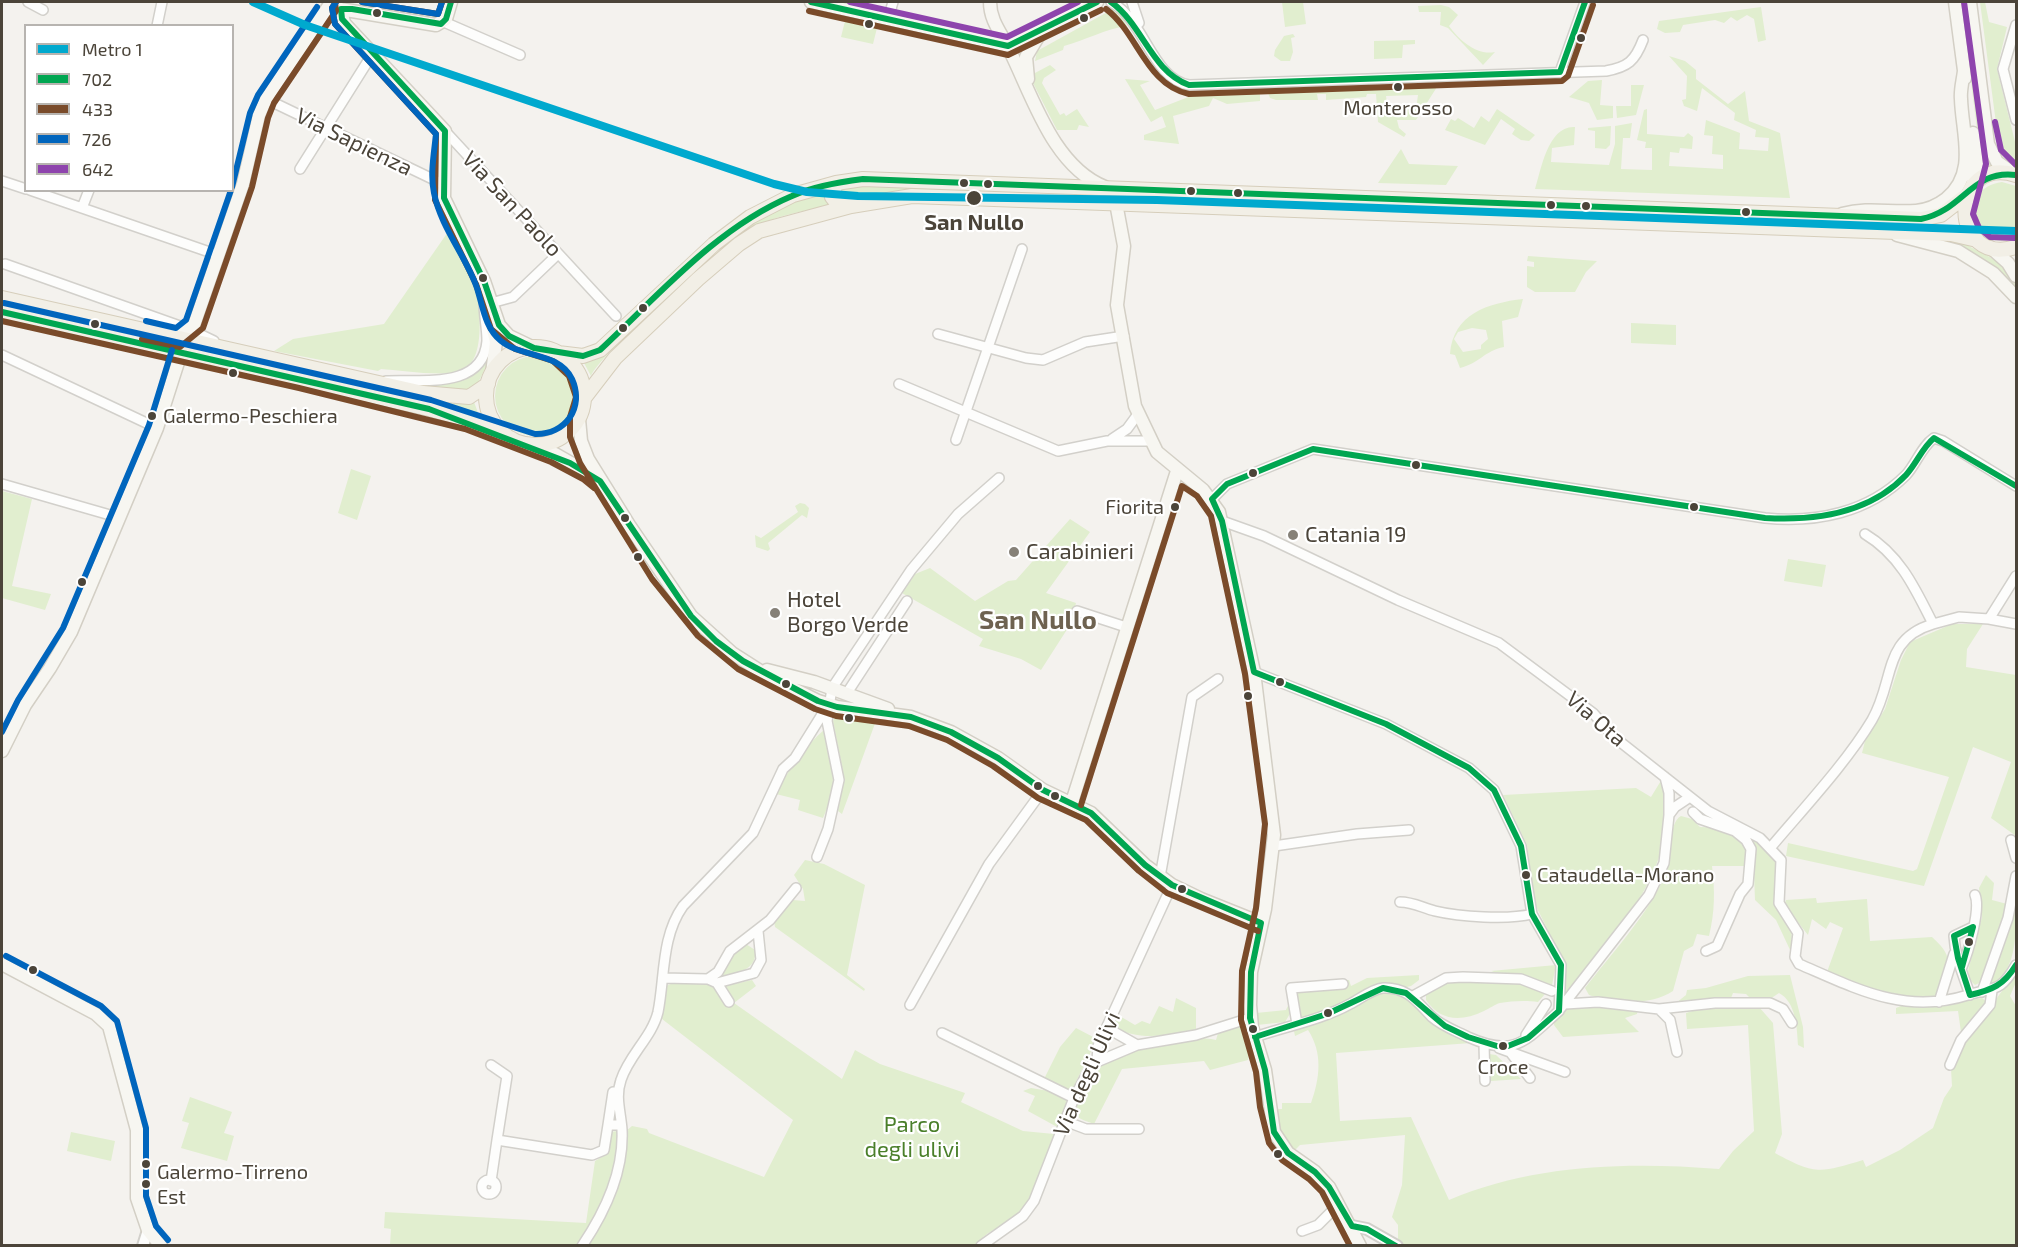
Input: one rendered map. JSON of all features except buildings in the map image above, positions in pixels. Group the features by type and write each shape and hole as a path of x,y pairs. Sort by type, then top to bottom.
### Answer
{"main road":[{"path":"178,338 191,330 243,184 259,115 266,99 332,6 436,25 444,22 451,2"},
{"path":"811,2 1008,46 1097,2"},
{"path":"990,2 996,27 1008,46 1046,127 1072,164 1088,178 1105,187"},
{"path":"1955,2 1977,164 1969,192 1965,219 1977,240"},
{"path":"1970,2 1990,150 1997,162 2016,175"},
{"name":"Via San Paolo","path":"332,6 344,23 445,131"},
{"path":"1032,95 1025,61 1030,48 1042,31"},
{"path":"1834,216 1864,208 1926,209 1941,202 1955,190 1963,175 1967,156 1960,97 1964,71"},
{"path":"445,131 444,198 478,267 494,327 496,342 490,379 489,412 496,425 517,441 542,444 555,441 566,434 579,419"},
{"path":"1065,186 1076,176 1072,164"},
{"path":"487,303 503,330 534,348 583,356 600,350 714,244 750,217 793,195 836,183 863,179 1930,219 1948,211 1990,174 2016,175"},
{"path":"836,183 832,196 836,202 851,206"},
{"path":"1261,922 1172,885 1134,855 1105,824 1072,802 1043,790 998,758 951,732 911,717 862,705 828,705 754,667 716,641 691,616 600,481 581,441 579,419 585,396 615,358 739,244 767,228 851,206 912,196 1951,234 1977,240 1990,248 2008,263 2016,276"},
{"path":"1116,203 1123,232 1117,296 1130,387 1138,414 1157,452 1212,499 1222,521 1254,672 1274,824 1274,846 1251,972 1250,1018 1265,1070 1276,1139 1288,1153 1323,1180 1352,1226 1360,1245"},
{"path":"1887,232 1958,251 1993,273 2016,297"},
{"path":"1990,248 2005,250 2016,247"},
{"path":"2,298 423,393 459,398 475,395 510,355 534,348"},
{"path":"2,312 429,409 468,420 571,462 600,481"},
{"path":"2,751 25,705 61,651 157,428 181,353"},
{"path":"558,353 577,371 585,396"},
{"path":"1072,802 1177,471"},
{"path":"754,667 847,693 862,705"},
{"path":"2,964 96,1014 109,1026 137,1130 137,1198 148,1230 161,1245"}],"street":[{"path":"28,2 43,10"},
{"path":"157,24 162,2"},
{"path":"888,19 893,2"},
{"path":"1111,2 1126,13 1170,78 1189,86 1560,72 1624,67 1636,56 1643,40"},
{"path":"1132,2 1147,42"},
{"path":"1560,72 1585,2"},
{"path":"444,22 520,55"},
{"path":"2016,25 2003,69 2016,120"},
{"path":"300,169 373,53"},
{"name":"Via Sapienza","path":"266,99 443,184"},
{"name":"Via San Paolo","path":"445,131 616,316"},
{"path":"2,181 24,188"},
{"path":"36,192 218,255"},
{"path":"82,208 88,192"},
{"path":"956,440 1022,249"},
{"path":"373,382 459,377 471,372 480,362 485,349 487,303 513,297 558,254"},
{"path":"5,264 191,330 237,352"},
{"path":"938,334 1043,360 1085,342 1124,336"},
{"path":"2,357 157,428"},
{"path":"898,384 1058,451 1107,441 1150,441"},
{"path":"1121,434 1138,414"},
{"path":"1107,441 1121,434 1144,428"},
{"path":"1212,499 1227,484 1313,449 1765,518 1803,520 1847,511 1882,494 1905,475 1934,438 1943,441 2016,486"},
{"path":"817,857 828,829 839,780 827,721 832,688 911,570 958,514 999,478"},
{"path":"2,484 117,517"},
{"name":"Via Ota","path":"1222,521 1264,536 1379,592 1499,643 1593,713 1614,736 1708,811 1760,838 1781,860"},
{"path":"1865,534 1891,553 1903,568 1933,624"},
{"path":"1989,620 2016,576"},
{"path":"847,693 907,601"},
{"path":"1077,610 1126,627"},
{"path":"1771,847 1872,720 1884,692 1895,655 1905,637 1933,624 1959,617 2016,624"},
{"path":"1254,672 1386,724 1453,758 1478,774 1500,799 1517,837 1526,865 1532,914 1561,965 1558,1000"},
{"path":"1160,877 1192,697 1218,679"},
{"path":"497,1140 597,1155 606,1146 617,1074 653,1026 663,978 666,949 679,912 753,833 783,769 795,758 828,705"},
{"path":"1500,1048 1521,1042 1558,1000 1581,986 1656,884 1664,863 1668,829 1669,793 1665,777"},
{"path":"910,1005 989,864 1043,790"},
{"path":"1669,815 1682,801 1690,797"},
{"path":"1668,829 1677,814 1708,811"},
{"path":"1693,812 1700,819 1742,836 1751,849 1748,884 1740,894 1717,946 1706,951"},
{"path":"1274,846 1357,834 1408,830"},
{"path":"1785,830 1779,903 1798,933 1797,961 1874,996 1902,1002 1939,1002 1992,991 2007,981 2016,965"},
{"path":"2011,840 2016,858"},
{"path":"1982,992 2008,918 2016,876"},
{"name":"Via degli Ulivi","path":"981,1245 1017,1221 1031,1207 1074,1098 1088,1069 1097,1061 1098,1046 1172,885"},
{"path":"713,981 730,951 758,931 796,888"},
{"path":"1962,967 1977,900 1975,895"},
{"path":"1400,902 1408,902 1437,911 1486,917 1532,914"},
{"path":"1939,1002 1954,954 1954,936 1972,927"},
{"path":"663,978 713,981 750,975 762,960 758,931"},
{"path":"1954,954 1962,967 1970,995"},
{"path":"1413,996 1446,978 1521,979 1558,1000 1659,1009 1715,1003 1770,1003 1783,1009 1792,1023"},
{"path":"713,981 729,1002"},
{"path":"1297,1024 1291,988 1343,984"},
{"path":"1581,986 1588,999"},
{"path":"1255,1037 1345,1007 1381,988 1413,996 1441,1023 1484,1044 1565,1072"},
{"path":"1950,1065 1961,1040 1990,1005 1992,991"},
{"path":"1558,1000 1588,999 1598,1002"},
{"path":"1659,1009 1670,1020 1677,1052"},
{"path":"1097,1061 1137,1045 1196,1035 1250,1018"},
{"path":"1107,1028 1137,1045"},
{"path":"942,1033 1074,1098"},
{"path":"1484,1044 1485,1081"},
{"path":"1511,1053 1530,1078"},
{"path":"582,1245 601,1216 615,1179 620,1157 619,1086 631,1057"},
{"path":"491,1065 507,1076 491,1181"},
{"path":"1065,1121 1086,1129 1139,1129"},
{"path":"608,1125 621,1125"},
{"path":"1302,1231 1318,1225 1339,1204"},
{"path":"1352,1226 1367,1229 1397,1245"},
{"path":"143,1245 148,1230"}],"green space":[{"path":"1282,2 1303,2 1306,24 1285,27"},
{"path":"1961,2 1964,2 1984,152 1992,165 1982,169"},
{"path":"1980,2 1985,2 1989,22 2007,27 1997,69 2016,146 2016,163 2005,156 1999,146"},
{"path":"1418,6 1449,7 1458,15 1449,26 1458,37 1469,46 1482,52 1495,52 1483,65 1448,28 1440,25 1441,12 1419,12"},
{"path":"1761,7 1766,40 1758,42 1754,19 1747,15 1737,21 1731,17 1724,23 1715,20 1683,25 1680,32 1665,33 1657,29 1659,21"},
{"path":"1113,9 1120,14 1127,26 1064,46 1063,50 1035,61 1037,51"},
{"path":"845,21 877,28 873,44 841,37"},
{"path":"1293,34 1295,37 1291,38 1293,52 1290,61 1281,61 1274,56 1275,50 1284,36"},
{"path":"1415,40 1415,44 1403,45 1402,58 1374,59 1374,41"},
{"path":"1669,56 1685,61 1696,70 1696,79 1728,104 1745,91 1749,121 1780,133 1790,198 1535,189 1547,150 1558,133 1566,128 1575,127 1574,145 1552,148 1551,162 1609,165 1615,144 1615,126 1632,123 1630,138 1623,138 1621,169 1652,170 1652,148 1645,148 1646,142 1637,140 1644,110 1647,109 1647,134 1684,137 1688,133 1693,137 1692,149 1680,148 1679,153 1670,152 1669,166 1723,169 1723,155 1712,154 1713,136 1704,135 1706,120 1740,133 1739,149 1768,151 1769,138 1755,137 1756,130 1734,120 1735,113 1702,88 1697,111 1684,106 1682,100 1686,99 1687,76"},
{"path":"1050,65 1056,70 1044,78 1042,83 1060,115 1064,113 1066,116 1077,109 1089,127 1079,125 1077,130 1057,130 1033,83 1035,73"},
{"path":"1125,79 1150,81 1140,85 1155,110 1191,96 1260,93 1260,101 1227,104 1213,98 1209,106 1173,116 1179,144 1144,140 1144,135 1166,127 1162,116 1151,122"},
{"path":"1602,80 1600,105 1613,106 1613,118 1597,120 1589,103 1569,97 1588,81"},
{"path":"1631,85 1644,85 1636,115 1617,118 1616,106 1631,106"},
{"path":"1437,87 1416,120 1397,120 1399,128 1406,134 1404,137 1378,122 1376,94 1326,100 1326,94 1317,94 1318,100 1276,100 1270,98 1268,93","holes":["1418,95 1416,109 1388,110 1386,96"]},
{"path":"1497,109 1535,135 1529,141 1521,140 1512,134 1515,129 1501,119 1485,145 1445,130 1451,119 1455,121 1458,118 1474,128 1481,116 1489,122"},
{"path":"1611,126 1610,145 1606,149 1595,148 1595,131 1588,130 1588,128"},
{"path":"1401,149 1409,164 1458,166 1446,185 1378,183"},
{"path":"2002,182 2016,186 2016,237 2002,241 1990,238 1981,231 1975,220 1973,208 1977,197 1986,188"},
{"path":"856,185 1460,207 1460,210 909,190 839,198 837,189"},
{"path":"827,190 826,198 832,205 766,222 743,235 640,322 599,364 591,376 584,363 600,356 698,268 762,216 796,200"},
{"path":"450,229 471,270 479,308 479,339 476,352 471,363 463,370 446,373 381,369 378,371 274,351 293,339 384,324"},
{"path":"1943,240 1964,244 2000,263 2010,272 2016,292"},
{"path":"1528,256 1597,261 1586,272 1575,292 1535,292 1527,287 1527,266 1534,267 1534,262 1527,261"},
{"path":"1523,299 1518,317 1502,321 1504,347 1460,368 1455,355 1450,354 1453,340 1458,329 1474,313","holes":["1472,328 1486,330 1488,339 1481,345 1481,349 1463,352 1454,339 1458,332"]},
{"path":"32,311 461,403 474,402 480,418 449,407"},
{"path":"1631,323 1676,325 1676,345 1631,343"},
{"path":"489,351 493,355 471,391 426,387 469,376 483,363"},
{"path":"535,356 550,359 563,368 572,381 575,396 572,411 563,424 550,433 535,436 520,433 507,424 498,411 495,396 498,381 507,368 520,359"},
{"path":"351,469 371,476 357,520 338,513"},
{"path":"2,491 32,499 12,586 51,594 45,610 2,598"},
{"path":"800,503 809,508 807,518 802,515 768,543 770,549 768,551 756,547 755,535 761,538 798,512 795,506"},
{"path":"1070,519 1090,532 1046,593 1076,603 1073,614 1075,617 1041,670 1021,659 979,646 983,639 902,593 915,574 930,568 975,601 1008,581 1016,580"},
{"path":"1788,559 1826,565 1822,587 1784,581"},
{"path":"1952,624 1983,624 1967,649 1966,667 2016,675 2016,836 1991,818 2011,762 1973,747 1924,886 1786,856 1788,843 1913,871 1917,869 1949,777 1862,753 1865,741 1885,709 1901,660 1910,642"},
{"path":"838,712 877,718 842,814 838,811 843,772 833,721"},
{"path":"825,729 833,783 829,804 823,818 798,810 800,800 776,794 797,759"},
{"path":"1662,779 1666,811 1664,840 1655,868 1642,894 1608,944 1570,991 1566,991 1560,955 1535,904 1527,845 1503,795 1636,788 1651,797"},
{"path":"1681,816 1692,819 1700,827 1720,829 1732,834 1748,846 1744,886 1744,866 1712,866 1714,901 1709,936 1697,934 1693,946 1684,951 1673,991 1654,999 1632,1002 1620,1002 1589,995 1585,988 1638,921 1656,894 1664,874 1671,835"},
{"path":"1741,833 1753,838 1770,851 1777,863 1775,903 1792,928 1791,952 1776,920 1755,900 1753,848"},
{"path":"805,860 824,864 865,885 847,975 865,989 864,991 775,927 774,921 793,900 805,901 803,889 794,875"},
{"path":"1986,875 1994,883 1992,900 2007,904 1981,982 1975,985 1970,980 1968,971 1982,917 1979,888"},
{"path":"1816,898 1817,903 1867,899 1870,941 1932,937 1948,958 1947,971 1938,997 1932,999 1884,995 1827,972 1843,928 1830,922 1826,929 1812,919 1808,935 1784,905 1786,900"},
{"path":"2016,900 2015,938 2010,961 1998,980 1989,987 1988,983"},
{"path":"746,944 755,950 753,963 744,970 718,977 734,955"},
{"path":"1556,965 1552,985 1549,986 1530,977 1503,975 1491,971"},
{"path":"2016,972 2016,982 2010,996 2016,1006 2016,1245 1404,1245 1398,1240 1398,1225 1392,1217 1402,1185 1405,1135 1300,1145 1295,1150 1284,1137 1276,1109 1282,1109 1282,1103 1311,1103 1316,1084 1318,1057 1313,1039 1308,1030 1295,1036 1294,1031 1323,1021 1383,991 1413,1001 1430,1022 1471,1043 1336,1053 1340,1121 1411,1117 1449,1200 1514,1179 1582,1168 1650,1166 1719,1169 1733,1151 1754,1131 1748,1025 1687,1029 1686,1013 1705,1007 1759,1007 1773,1023 1782,1134 1775,1153 1800,1165 1818,1170 1863,1160 1866,1167 1900,1150 1933,1128 1944,1098 1952,1086 1951,1069 1963,1044"},
{"path":"1419,975 1419,980 1411,986 1346,1002 1301,1019 1296,992 1345,980 1349,980 1351,986 1367,978"},
{"path":"1790,975 1803,1027 1804,1048 1798,1045 1792,1009 1785,997 1779,993 1770,999 1751,999 1746,994 1733,993 1731,998 1676,1003 1686,995 1687,990 1706,988 1748,976"},
{"path":"752,980 756,986 734,1003 725,986"},
{"path":"1449,981 1528,984 1545,994 1538,1002 1500,1003 1475,1015 1459,1018 1444,1016 1426,1000 1426,993"},
{"name":"Parco degli ulivi","path":"677,982 704,982 718,991 729,1007 734,1003 842,1079 855,1050 880,1064 965,1093 961,1102 1023,1131 1054,1134 1056,1136 1043,1175 1030,1202 1019,1216 987,1234 977,1245 586,1246 593,1235 626,1131 632,1126 647,1129 649,1133 764,1177 793,1120 662,1019 666,986"},
{"path":"1176,998 1196,1008 1196,1031 1143,1036 1111,1026 1118,1015 1135,1025 1142,1021 1150,1024 1159,1006 1173,1012"},
{"path":"1982,998 1987,1002 1957,1039 1961,1032 1958,1011 1896,1014 1896,1008 1901,1006 1946,1005"},
{"path":"1290,1001 1291,1012 1285,1022 1257,1025 1256,1013 1286,1010"},
{"path":"1598,1005 1638,1009 1637,1014 1625,1018 1639,1032 1563,1037 1554,1025 1554,1020 1568,1007"},
{"path":"1248,1025 1252,1042 1248,1060 1210,1070 1204,1061 1122,1069 1094,1124 1076,1114 1074,1106 1094,1069 1101,1064 1142,1048 1172,1040 1202,1038 1216,1040 1219,1030"},
{"path":"1076,1028 1097,1039 1072,1092 1044,1079 1060,1047"},
{"path":"1489,1054 1496,1055 1521,1079 1491,1081"},
{"path":"1031,1088 1049,1091 1067,1100 1059,1128 1028,1111 1035,1096 1023,1091"},
{"path":"190,1097 232,1112 224,1133 234,1136 227,1161 181,1148 189,1123 182,1121"},
{"path":"617,1131 619,1145 614,1175 593,1221 578,1245 390,1245 391,1229 384,1228 385,1212 586,1223 595,1161 607,1154 611,1132"},
{"path":"71,1132 115,1141 111,1161 67,1151"}],"metro line":[{"name":"1","path":"253,2 305,25 774,184 807,192 858,196 1157,200 2016,231"}],"transit line":[{"name":"433","path":"142,339 180,347 203,328 252,187 268,118 274,103 336,11 335,2"},
{"name":"433","path":"336,2 332,8 335,24 436,134 435,200 476,284 491,329 515,349 553,361 569,376 576,397 570,417 570,437 580,463 652,579 698,636 738,669 815,709 836,716 909,726 947,740 993,766 1038,798 1086,820 1139,871 1167,893 1258,931"},
{"name":"726","path":"4,303 431,400 535,434 546,433 563,425 570,418 576,400 572,379 558,364 510,346 501,341 491,330 472,276 437,206 432,179 436,134 335,24 332,8 336,2"},
{"name":"433","path":"362,2 438,14 442,2"},
{"name":"726","path":"362,2 438,14 442,2"},
{"name":"702","path":"451,2 446,19 441,24 352,9 341,9 342,19 445,131 444,198 484,281 499,325 509,336 534,348 583,356 600,350 690,264 738,226 764,210 800,193 827,185 863,179 1921,219 1947,208 1988,178 2016,175"},
{"name":"702","path":"811,2 1008,46 1097,2"},
{"name":"642","path":"850,2 1007,37 1078,2"},
{"name":"702","path":"1111,2 1131,23 1165,69 1189,85 1560,72 1585,2"},
{"name":"642","path":"1964,2 1986,164 1973,214 1979,228 1990,237 2015,238"},
{"name":"433","path":"1106,9 1117,19 1162,80 1174,89 1189,94 1562,81 1568,76 1593,5"},
{"name":"726","path":"234,179 250,113 258,95 317,7"},
{"name":"433","path":"809,11 1008,55 1101,10"},
{"name":"642","path":"1995,122 2001,150 2016,165"},
{"name":"726","path":"146,321 176,328 186,320 230,192"},
{"name":"702","path":"2,312 429,409 570,463 600,481 691,616 716,641 743,661 818,701 837,707 911,717 951,732 998,758 1043,790 1091,813 1145,865 1172,885 1261,923 1251,972 1250,1018 1265,1070 1274,1132 1288,1153 1315,1172 1329,1187 1352,1226 1367,1229 1396,1246"},
{"name":"433","path":"2,321 299,388 465,429 551,462 583,479 594,488"},
{"name":"726","path":"2,732 18,700 63,628 149,425 172,350"},
{"name":"702","path":"1255,1037 1327,1014 1383,988 1406,993 1445,1026 1468,1037 1497,1046 1508,1046 1528,1038 1559,1011 1561,965 1532,914 1521,846 1494,790 1469,768 1386,724 1254,672 1222,521 1212,499 1227,484 1313,449 1765,518 1803,518 1841,512 1876,498 1906,475 1934,438 2016,486"},
{"name":"433","path":"1081,805 1182,486 1197,496 1211,516 1245,674 1265,824 1256,908 1242,971 1241,1020 1256,1072 1260,1107 1269,1143 1282,1160 1309,1179 1322,1192 1350,1246"},
{"name":"702","path":"1962,967 1973,927 1954,936 1958,958 1970,995 1997,986 2016,965"},
{"name":"726","path":"6,956 101,1006 117,1021 146,1128 146,1196 156,1226 168,1240"}],"place":[{"name":"Monterosso","path":"1398,87"},
{"name":"San Nullo","path":"974,198"},
{"name":"Galermo-Peschiera","path":"152,416"},
{"name":"Fiorita","path":"1175,507"},
{"name":"Catania 19","path":"1293,535"},
{"name":"Carabinieri","path":"1014,552"},
{"name":"Hotel Borgo Verde","path":"775,613"},
{"name":"Cataudella-Morano","path":"1526,875"},
{"name":"Croce","path":"1503,1046"},
{"name":"Galermo-Tirreno Est","path":"146,1184"}],"district":[{"name":"San Nullo","path":"1038,620"}]}
